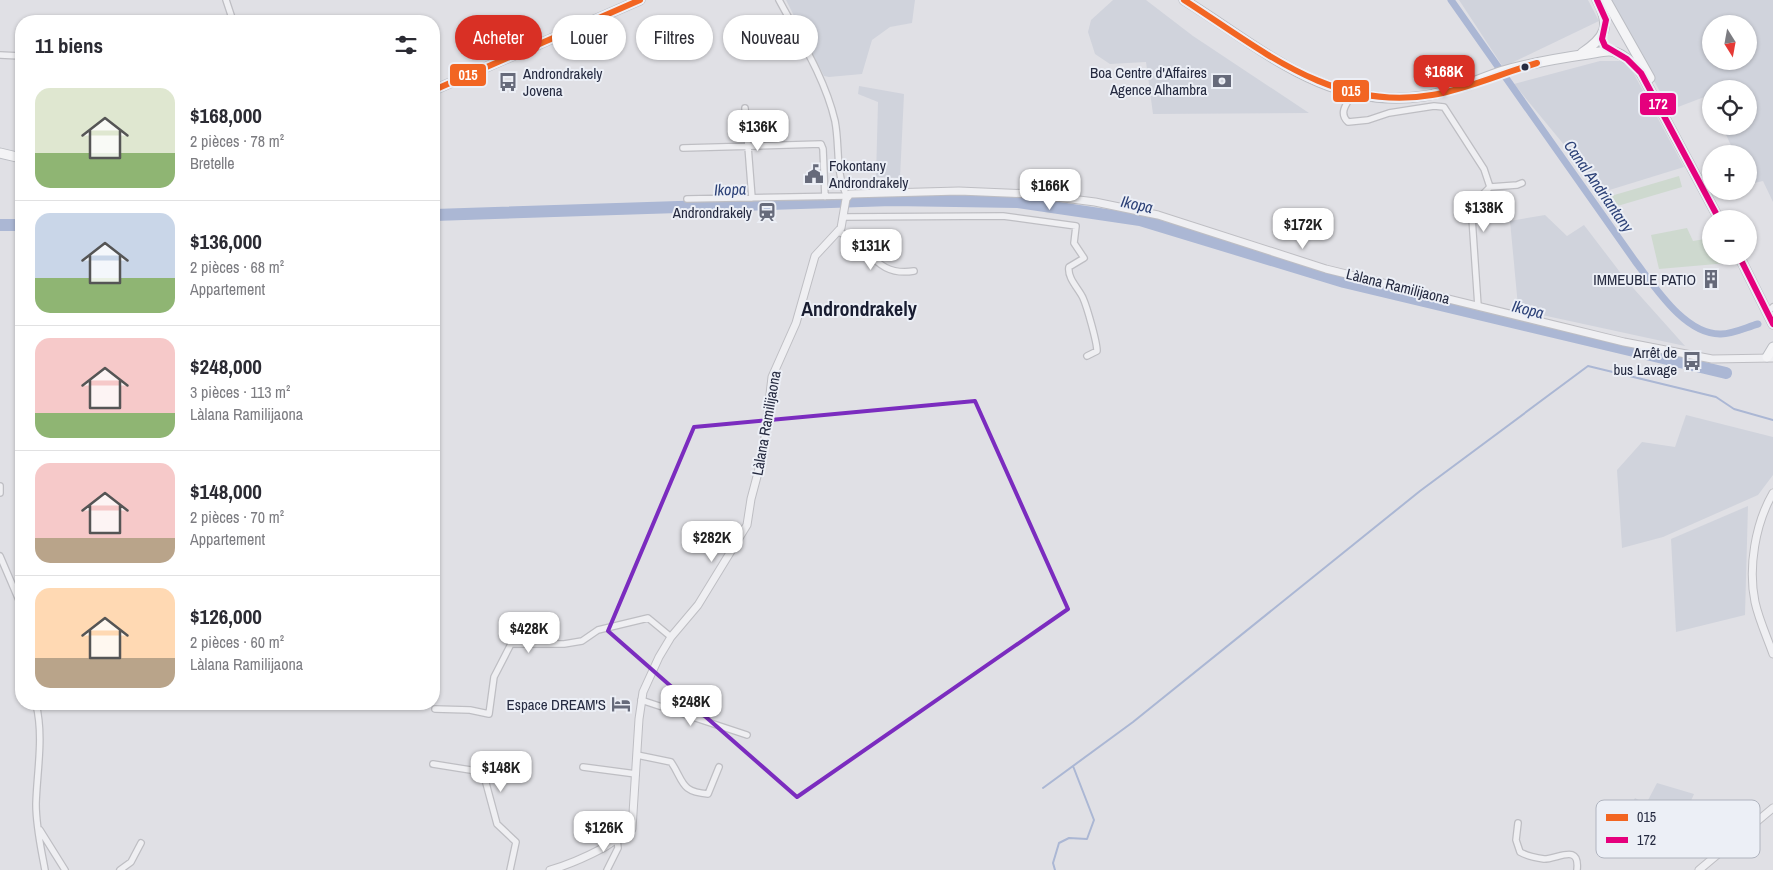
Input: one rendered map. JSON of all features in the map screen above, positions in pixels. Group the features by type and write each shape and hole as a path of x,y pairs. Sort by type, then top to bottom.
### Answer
{"main road":[{"path":"440,87 640,0"},
{"path":"1184,0 1292,70 1330,88 1353,94 1391,98 1422,96 1456,88 1504,71 1579,55 1612,51 1625,46 1626,33"},
{"path":"1597,0 1606,20 1603,34 1604,46 1627,58 1641,73 1714,210"},
{"path":"1606,0 1626,33 1719,210"},
{"path":"1579,55 1614,26 1626,33"},
{"path":"0,153 15,157"},
{"path":"1744,265 1773,324"},
{"path":"1749,265 1773,309"},
{"path":"1770,357 1773,347"}],"street":[{"path":"226,0 231,15"},
{"path":"687,199 846,197 839,171 836,129 831,107 822,82 779,0"},
{"path":"0,55 15,56"},
{"path":"1353,94 1343,111 1343,116 1348,122 1368,120 1408,110 1434,106 1444,107 1484,169 1490,187"},
{"path":"745,108 752,198"},
{"path":"683,148 821,144 824,148 825,197"},
{"path":"1478,306 1472,218 1478,199 1490,187 1522,183"},
{"name":"Làlana Ramilijaona","path":"550,870 570,864 604,847 617,838 627,835 633,826 641,700 652,669 671,637 698,605 747,525 751,499 763,454 772,377 799,315 815,256 838,232 843,218 846,197 858,192 959,190 1032,194 1095,202 1158,216 1326,268 1688,356 1725,360 1770,357"},
{"path":"843,218 1003,216 1076,226 1074,243 1084,258 1069,267 1068,273 1083,299 1096,339 1097,351 1088,356"},
{"path":"838,232 851,236 880,265 901,274 914,271"},
{"path":"0,486 0,493"},
{"path":"1773,493 1762,519 1755,550 1753,578 1757,610 1773,654"},
{"path":"0,556 15,591"},
{"path":"440,709 470,710 489,714 494,677 511,644 564,644 582,640 598,630 648,618 671,637"},
{"path":"641,700 748,735"},
{"path":"37,710 41,730 37,771 36,824 45,870"},
{"path":"637,755 670,762 686,789 698,793 708,794 711,791 718,767"},
{"path":"432,764 484,772 497,824 516,842 510,870"},
{"path":"583,767 636,774"},
{"path":"1760,819 1773,808"},
{"path":"1518,823 1516,843 1520,852 1544,858 1571,854 1577,861 1577,870"},
{"path":"36,824 65,870"},
{"path":"607,870 618,848 617,838"},
{"path":"120,870 131,862 141,843"},
{"path":"1699,870 1713,858"}],"highlighted area":[{"path":"975,401 1068,609 797,797 608,631 694,427"}],"shaded area":[{"path":"786,0 915,0 912,23 890,27 872,40 862,74 824,76 816,60 818,60 818,15 794,15"},
{"path":"1113,0 1146,0 1193,36 1309,113 1153,114 1146,62 1110,64 1095,54 1088,32 1091,20"},
{"path":"1459,0 1588,0 1599,21 1503,67"},
{"path":"1610,0 1773,0 1773,202 1763,181 1757,182 1757,145 1731,145 1726,135 1757,135 1757,80 1702,80 1702,98 1670,110"},
{"path":"1600,61 1627,61 1684,167 1603,192 1514,84"},
{"path":"859,86 904,94 900,178 876,177 878,102 858,94"},
{"path":"1679,176 1682,187 1614,207 1611,196"},
{"path":"1545,215 1567,236 1584,225 1626,280 1685,346 1542,315 1518,306 1510,221"},
{"path":"1687,228 1693,241 1702,240 1702,265 1705,265 1659,269 1651,235"},
{"path":"1686,415 1773,437 1773,475 1758,495 1663,537 1622,548 1617,470 1642,442 1675,447"},
{"path":"1748,506 1745,615 1676,632 1671,539"},
{"path":"1657,783 1694,794 1691,800 1648,800"}],"waterway":[{"name":"Canal Andriantany","path":"1451,0 1635,261 1672,308 1695,327 1708,332 1726,334 1758,324"},
{"name":"Ikopa","path":"440,215 892,200 1018,202 1140,220 1344,282 1726,373"},
{"name":"Ikopa","path":"0,225 15,225"},
{"path":"1043,788 1133,722 1420,491 1588,366 1716,397 1734,409 1773,420"},
{"path":"1055,870 1053,863 1059,843 1069,838 1087,839 1094,820 1073,766"}],"transit line":[{"name":"015","path":"440,87 640,0"},
{"name":"015","path":"1184,0 1271,57 1300,73 1331,86 1362,94 1396,98 1432,95 1472,85 1537,63"},
{"name":"172","path":"1597,0 1606,20 1602,39 1605,46 1627,59 1641,73 1714,210"},
{"name":"172","path":"1744,265 1773,324"}],"place":[{"name":"Boa Centre d'Affaires Agence Alhambra","path":"1222,81"},
{"name":"Androndrakely Jovena","path":"508,82"},
{"name":"Fokontany Androndrakely","path":"814,174"},
{"name":"Androndrakely","path":"767,212"},
{"name":"IMMEUBLE PATIO","path":"1711,279"},
{"name":"Arrêt de bus Lavage","path":"1692,361"},
{"name":"Espace DREAM'S","path":"621,704"}],"district":[{"name":"Androndrakely","path":"859,308"}]}
